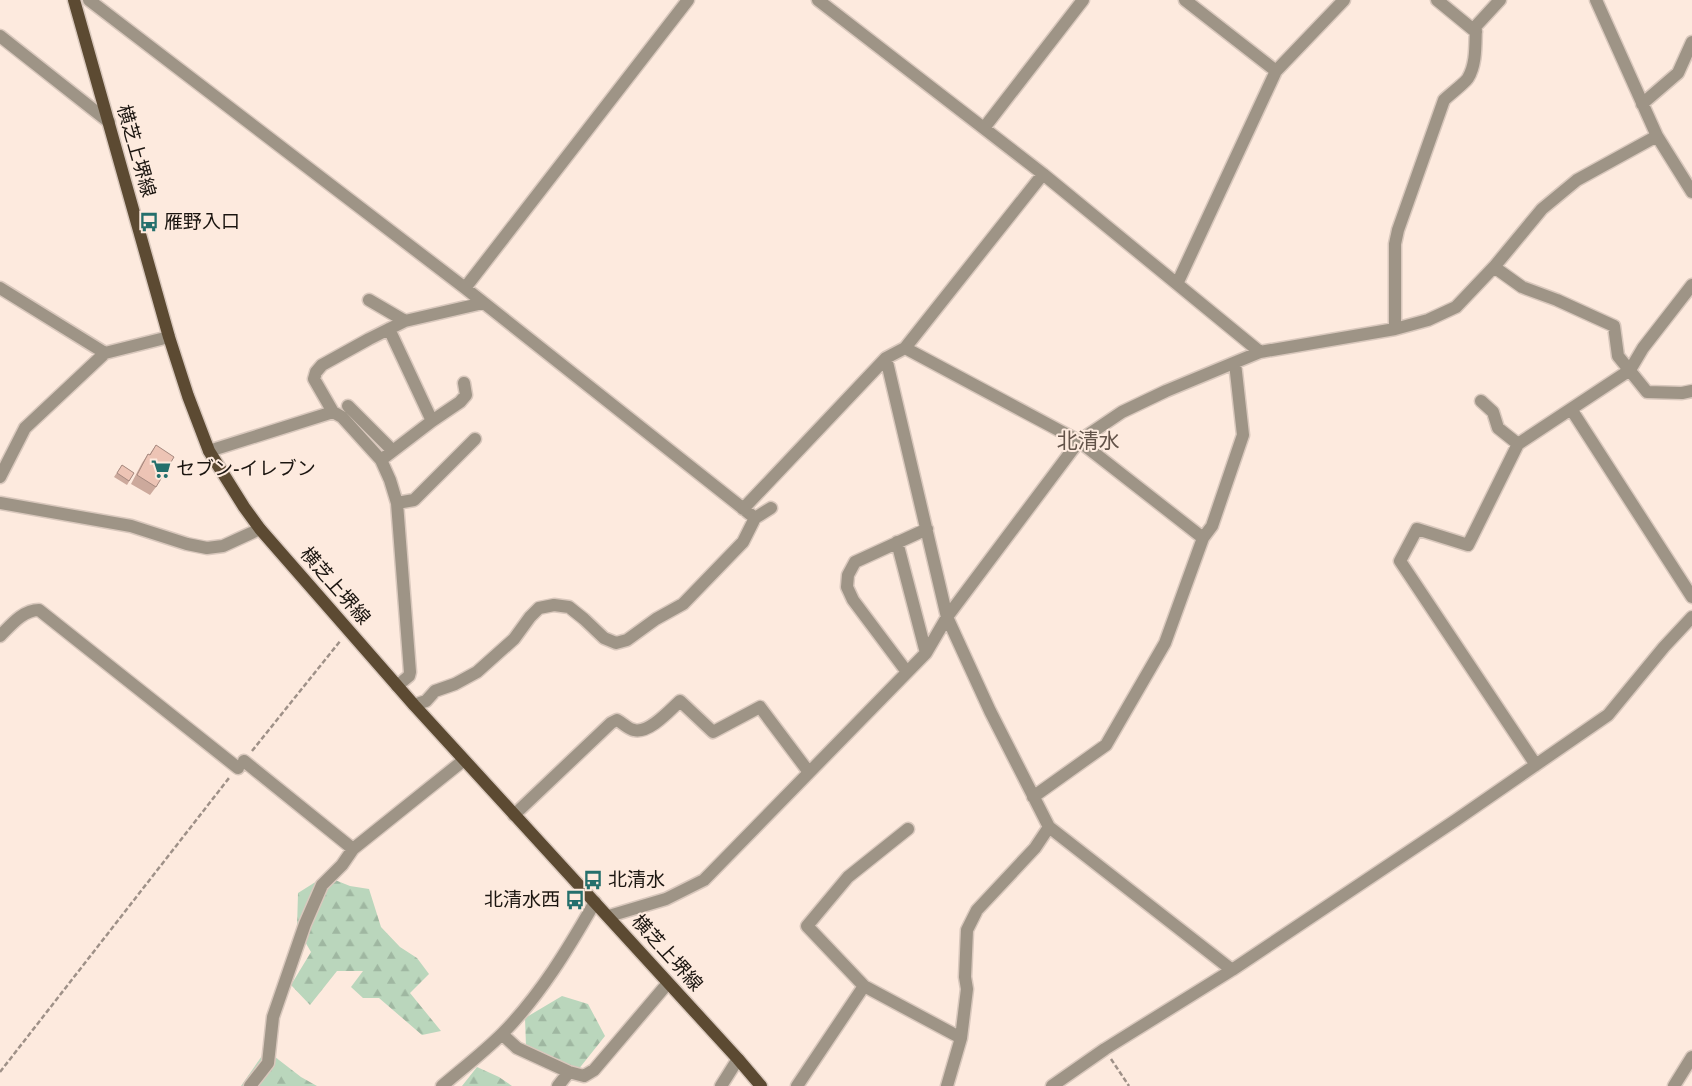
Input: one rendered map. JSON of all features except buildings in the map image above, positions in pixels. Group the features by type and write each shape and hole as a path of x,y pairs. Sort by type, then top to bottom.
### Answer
{"main road":[{"name":"横芝上堺線","path":"74,0 169,337 188,396 209,451 244,507 260,530 397,686 761,1086"}],"street":[{"path":"89,0 465,288 755,518"},
{"path":"465,288 688,0"},
{"path":"818,0 1043,174 1260,352"},
{"path":"984,128 1083,0"},
{"path":"1185,0 1276,71"},
{"path":"1177,284 1276,71 1344,0"},
{"path":"1437,0 1476,32"},
{"path":"1395,329 1395,244 1398,230 1444,100 1457,87 1468,80 1475,60 1476,26 1500,0"},
{"path":"1596,0 1657,136 1692,192"},
{"path":"0,36 108,122"},
{"path":"1642,104 1678,74 1692,42"},
{"path":"608,916 666,899 704,880 808,771 843,739 926,652 947,617 1079,441 1122,412 1166,391 1260,352 1395,329 1428,320 1456,307 1494,267 1542,209 1578,180 1657,136"},
{"path":"743,509 886,358 905,348 1043,174"},
{"path":"1494,267 1522,287 1557,300 1614,326 1618,356 1647,392 1692,391"},
{"path":"1536,765 1400,561 1417,529 1468,545 1518,444 1630,370 1643,348 1692,285"},
{"path":"0,288 105,353"},
{"path":"369,300 405,321"},
{"path":"397,686 409,676 410,672 397,503 381,460 342,417 333,412 314,379 316,372 322,365 405,321 484,303"},
{"path":"388,329 432,421"},
{"path":"0,477 25,428 105,353 169,337"},
{"path":"905,348 1079,441 1203,538"},
{"path":"886,358 947,617 990,711 1049,827 1232,970"},
{"path":"1033,797 1106,745 1165,643 1203,538 1212,526 1243,435 1235,363"},
{"path":"381,460 392,450 460,402 466,395 464,383"},
{"path":"1481,401 1493,412 1498,428 1518,444"},
{"path":"348,406 392,450"},
{"path":"1571,409 1692,597"},
{"path":"209,451 333,412"},
{"path":"397,503 414,500 475,439"},
{"path":"0,503 131,526 187,544 207,548 223,546 260,530"},
{"path":"414,705 426,701 435,691 455,684 477,672 514,640 530,617 539,608 554,605 569,607 604,638 616,643 627,640 656,619 683,604 743,542 755,518 771,508"},
{"path":"907,672 853,600 847,586 848,575 855,562 926,529"},
{"path":"897,542 926,652"},
{"path":"0,636 23,615 32,610 39,610 353,848"},
{"path":"1052,1086 1105,1049 1232,970 1456,820 1608,715 1664,647 1692,617"},
{"path":"514,815 611,723 617,720 632,730 639,731 649,728 680,701 714,732 760,707 808,771"},
{"path":"250,1086 268,1063 273,1017 305,924 322,885 342,865 353,848 464,760"},
{"path":"947,1086 961,1038 967,989 965,977 967,930 977,910 1035,848 1049,827"},
{"path":"908,829 848,877 807,926 864,986 961,1038"},
{"path":"442,1086 502,1034 534,998 563,958 595,902"},
{"path":"502,1034 517,1048 569,1072 584,1076 594,1070 668,983"},
{"path":"797,1086 864,986"},
{"path":"1674,1086 1692,1056"},
{"path":"721,1086 738,1059"},
{"path":"558,1086 569,1072"}],"path":[{"path":"0,1072 241,764 349,632"},
{"path":"1105,1049 1129,1086"}],"green space":[{"path":"325,876 350,886 369,889 381,927 400,947 417,958 429,974 410,993 441,1031 422,1035 379,998 363,998 351,987 363,971 337,971 310,1005 291,985 311,952 297,928 298,893"},
{"path":"562,996 588,1004 605,1036 570,1080 526,1046 525,1018"},
{"path":"266,1050 301,1077 317,1086 241,1086"},
{"path":"477,1067 499,1077 512,1086 462,1086"}],"place":[{"name":"雁野入口","path":"149,222"},
{"name":"セブン-イレブン","path":"161,469"},
{"name":"北清水","path":"593,880"},
{"name":"北清水西","path":"575,900"}],"district":[{"name":"北清水","path":"1088,441"}]}
